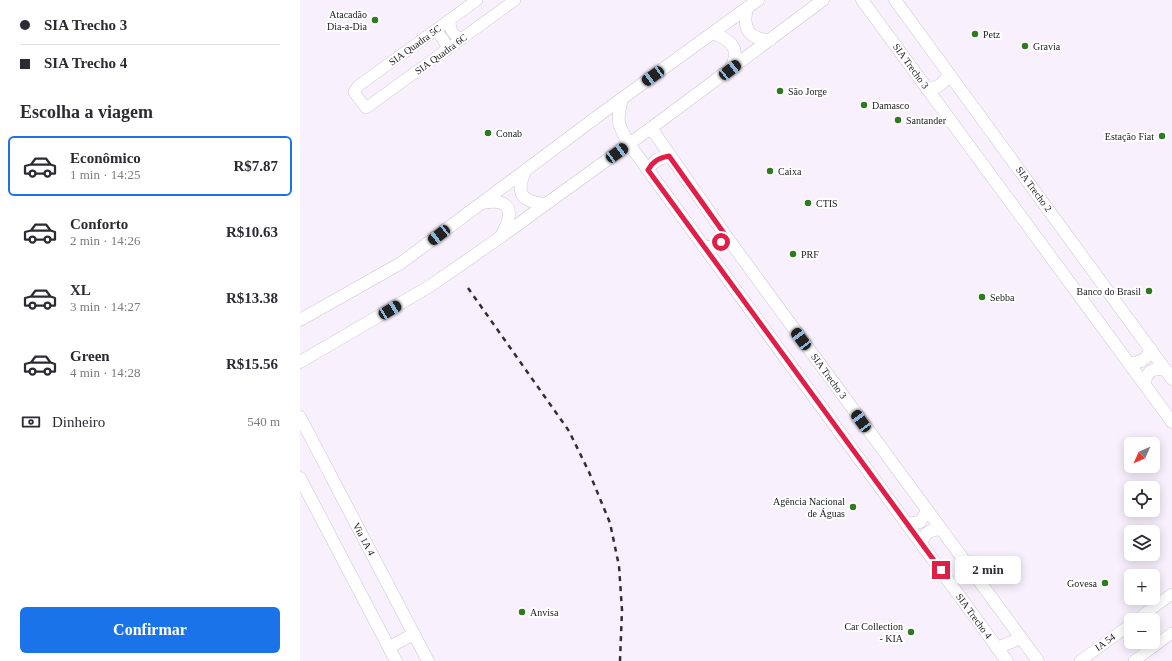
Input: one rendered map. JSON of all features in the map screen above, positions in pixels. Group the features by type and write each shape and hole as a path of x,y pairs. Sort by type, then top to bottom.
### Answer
{"main road":[{"path":"300,320 401,263 479,204 758,0"},
{"path":"300,362 430,286 651,128 823,0"},
{"name":"SIA Trecho 2","path":"895,0 1169,374"},
{"name":"SIA Trecho 3","path":"866,2 927,88 1172,422"},
{"path":"747,8 745,25 748,32 761,39 770,40"},
{"path":"714,33 730,42 735,48 736,55 730,70"},
{"path":"927,88 940,86 949,74"},
{"name":"SIA Trecho 4","path":"622,99 618,120 621,131 628,144 1007,661"},
{"name":"SIA Trecho 3","path":"651,128 726,236 940,530 1038,661"},
{"path":"648,170 656,160 669,156"},
{"path":"525,171 520,186 524,197 529,201 546,204"},
{"path":"479,204 499,201 505,205 508,211 509,219 502,236"},
{"path":"704,247 716,246 726,236"},
{"path":"1129,363 1138,363 1143,361 1151,349"},
{"path":"1144,383 1150,370 1156,369 1169,374"},
{"name":"Via 1A 4","path":"300,417 428,661"},
{"path":"300,478 396,661"},
{"path":"908,524 916,524 920,522 927,511"},
{"path":"921,542 927,532 940,530"},
{"path":"389,647 414,634"},
{"path":"997,648 1021,638"}],"street":[{"name":"SIA Quadra 5C","path":"366,108 354,92 361,84 477,0"},
{"name":"SIA Quadra 6C","path":"366,108 516,0"},
{"path":"450,20 450,28 452,32 462,39"},
{"path":"435,31 444,39 447,50"},
{"path":"1146,613 1172,594"},
{"name":"IA 54","path":"1080,661 1124,629"},
{"path":"1134,661 1172,633"}],"railway":[{"path":"468,288 569,431 589,472 610,523 619,566 622,610 620,661"}],"place":[{"name":"Atacadão Dia-a-Dia","path":"375,20"},
{"name":"Petz","path":"975,34"},
{"name":"Gravia","path":"1025,46"},
{"name":"São Jorge","path":"780,91"},
{"name":"Damasco","path":"864,105"},
{"name":"Santander","path":"898,120"},
{"name":"Conab","path":"488,133"},
{"name":"Estação Fiat","path":"1162,136"},
{"name":"Caixa","path":"770,171"},
{"name":"CTIS","path":"808,203"},
{"name":"PRF","path":"793,254"},
{"name":"Banco do Brasil","path":"1149,291"},
{"name":"Sebba","path":"982,297"},
{"name":"Agência Nacional de Águas","path":"853,507"},
{"name":"Govesa","path":"1105,583"},
{"name":"Anvisa","path":"522,612"},
{"name":"Car Collection - KIA","path":"911,632"}],"route":[{"path":"721,242 726,236 669,156 656,160 648,170 941,570"}]}
